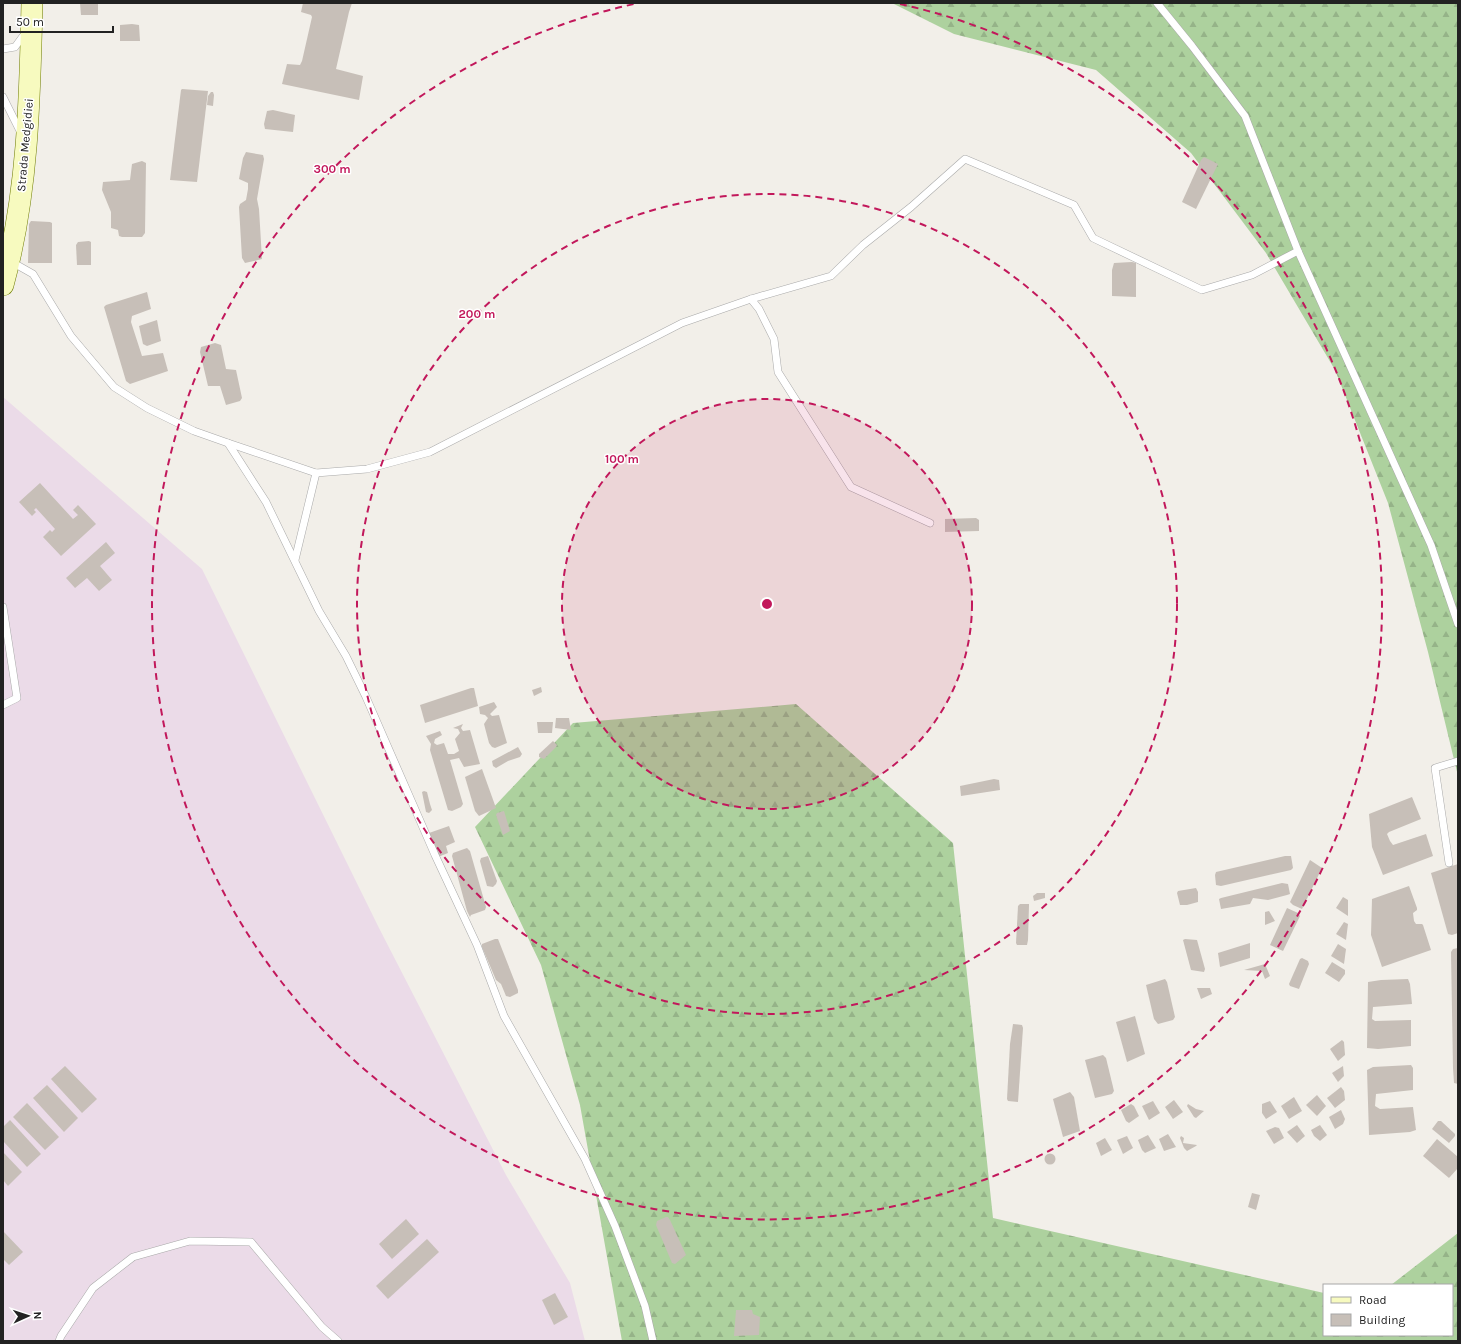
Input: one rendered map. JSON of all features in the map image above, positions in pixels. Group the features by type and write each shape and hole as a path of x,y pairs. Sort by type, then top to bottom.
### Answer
{"main road":[{"name":"Strada Medgidiei","path":"3,285 10,261 21,192 26,143 32,3"}],"lane":[{"path":"1157,3 1245,116 1298,251 1431,545 1458,624"},
{"path":"3,49 15,47 32,24"},
{"path":"3,98 26,143"},
{"path":"10,261 33,274 71,336 114,387 146,408 194,431 316,473 367,469 430,452 682,323 751,299 831,276 863,245 911,207 965,159 1074,205 1092,238 1202,290 1252,275 1298,251"},
{"path":"751,299 759,309 774,339 778,372 851,487 930,523"},
{"path":"228,443 266,502 319,611 346,656 366,697 435,855 476,944 504,1016 585,1159 615,1226 645,1306 653,1341"},
{"path":"295,560 316,473"},
{"path":"3,608 17,698 3,705"},
{"path":"1449,863 1435,768 1458,762"},
{"path":"60,1341 61,1336 92,1288 133,1256 190,1241 251,1242 322,1326 338,1341"}],"shaded area":[{"path":"3,397 202,569 379,928 506,1175 570,1283 585,1341 3,1341"}],"green space":[{"path":"892,3 1458,3 1458,776 1428,652 1388,503 1335,370 1266,253 1191,153 1096,70 954,34"},
{"path":"796,704 953,843 993,1218 1323,1293 1323,1336 1453,1336 1453,1284 1392,1284 1458,1233 1458,1341 622,1341 580,1105 541,965 475,827 573,723"}],"building":[{"path":"80,3 98,3 98,15 81,15"},
{"path":"303,3 352,3 336,69 363,76 359,100 282,84 287,64 300,65 302,61 312,17 311,15 301,12"},
{"path":"120,25 139,25 140,41 120,41"},
{"path":"182,89 208,91 197,182 170,180"},
{"path":"211,92 213,92 214,95 213,106 207,105 208,96"},
{"path":"273,110 295,115 293,132 265,129 264,124 267,111"},
{"path":"246,152 263,155 264,159 257,199 262,259 245,263 242,258 239,207 240,204 246,200 248,183 239,179 243,158"},
{"path":"1204,157 1218,164 1196,209 1182,202 1201,160"},
{"path":"142,161 146,163 145,233 142,237 122,237 119,236 118,230 111,228 111,212 102,190 103,182 130,180 132,164"},
{"path":"31,221 52,223 52,263 28,263 29,224"},
{"path":"78,242 91,242 91,265 77,265 76,245"},
{"path":"1114,263 1136,263 1136,297 1112,296 1112,270"},
{"path":"147,292 151,309 132,316 131,322 142,356 163,353 168,371 130,384 126,381 104,307 106,305"},
{"path":"157,320 161,341 147,346 143,344 139,326"},
{"path":"215,343 221,345 226,369 236,370 242,398 240,401 226,405 220,386 208,386 200,352 201,347"},
{"path":"40,483 73,519 78,515 73,510 78,505 96,524 61,556 43,537 50,530 52,532 55,529 36,508 34,510 36,512 32,516 19,502"},
{"path":"976,518 979,520 979,531 945,532 945,519"},
{"path":"106,542 115,553 100,566 112,580 99,591 87,578 75,588 66,578"},
{"path":"541,687 542,692 534,696 532,690"},
{"path":"474,688 478,706 425,723 420,705"},
{"path":"494,702 497,707 490,714 492,716 499,715 507,743 495,748 489,743 484,724 488,718 485,715 480,714 479,707"},
{"path":"556,718 569,718 571,730 555,728"},
{"path":"537,722 553,722 552,733 538,733"},
{"path":"463,724 461,728 463,731 470,730 480,764 464,767 459,758 450,760 463,804 461,807 452,811 448,810 430,750 431,744 426,736 440,731 442,735 435,739 434,743 437,745 444,743 448,754 454,754 459,751 455,739 460,733 458,729 453,728"},
{"path":"553,741 557,745 556,747 544,759 539,757 539,754"},
{"path":"518,747 522,754 520,757 508,761 496,768 493,766 492,761"},
{"path":"482,769 496,808 479,816 475,811 465,777"},
{"path":"994,779 999,780 1000,790 961,796 960,786"},
{"path":"422,792 427,792 432,810 429,813 426,812"},
{"path":"1412,797 1421,819 1387,834 1393,845 1426,834 1433,856 1383,875 1372,847 1369,814"},
{"path":"504,811 510,831 503,835 496,815 497,813"},
{"path":"449,826 455,842 446,846 448,853 438,857 429,833"},
{"path":"467,848 470,851 486,907 485,910 471,915 470,917 452,856 453,853"},
{"path":"488,856 497,881 493,887 487,886 480,861 481,858"},
{"path":"1285,856 1291,856 1293,868 1291,870 1221,886 1216,885 1216,872"},
{"path":"1310,860 1322,868 1302,909 1290,902"},
{"path":"1458,864 1458,933 1452,935 1448,934 1431,873"},
{"path":"1282,883 1288,884 1290,894 1268,900 1253,898 1250,904 1221,909 1219,899 1221,898"},
{"path":"1409,886 1417,908 1417,910 1413,913 1414,921 1416,924 1423,925 1431,950 1382,967 1371,935 1372,899"},
{"path":"1196,888 1198,892 1198,902 1180,905 1177,893 1178,891"},
{"path":"1037,893 1045,893 1045,898 1034,901 1033,896"},
{"path":"1343,897 1348,900 1348,916 1336,908"},
{"path":"1020,904 1029,904 1027,945 1017,945 1016,943 1018,906"},
{"path":"1287,908 1298,913 1300,916 1283,951 1270,945"},
{"path":"1269,911 1275,921 1265,925 1265,912"},
{"path":"1344,922 1348,924 1346,940 1336,934"},
{"path":"498,939 518,990 518,993 510,997 506,996 501,984 496,980 482,947 482,944"},
{"path":"1183,940 1197,940 1205,969 1204,972 1191,970"},
{"path":"1250,943 1250,958 1220,967 1218,953"},
{"path":"1338,944 1346,949 1344,964 1331,956"},
{"path":"1458,948 1458,1084 1454,1083 1453,1068 1451,952 1453,949"},
{"path":"1302,958 1308,961 1309,964 1299,989 1290,986 1289,984 1300,959"},
{"path":"1332,962 1345,970 1345,974 1339,982 1325,973"},
{"path":"1265,964 1270,976 1265,979 1262,971 1244,970"},
{"path":"1165,979 1175,1017 1173,1020 1158,1024 1154,1019 1146,985"},
{"path":"1408,979 1412,1004 1373,1007 1372,1019 1375,1021 1411,1020 1411,1046 1378,1049 1367,1048 1368,982"},
{"path":"1197,988 1210,988 1212,994 1201,999"},
{"path":"1135,1016 1145,1054 1127,1062 1116,1022"},
{"path":"1013,1024 1022,1025 1023,1028 1018,1102 1008,1101 1007,1099 1010,1044"},
{"path":"1342,1040 1344,1042 1345,1055 1338,1061 1330,1049"},
{"path":"1103,1055 1106,1058 1114,1091 1112,1094 1095,1098 1085,1060"},
{"path":"1411,1065 1413,1068 1413,1090 1376,1094 1375,1106 1380,1109 1413,1107 1416,1130 1410,1132 1369,1135 1367,1070 1373,1067"},
{"path":"65,1066 97,1099 82,1113 51,1079"},
{"path":"1343,1066 1344,1076 1338,1082 1332,1073"},
{"path":"47,1085 78,1118 64,1132 33,1098"},
{"path":"1341,1087 1344,1091 1345,1100 1335,1108 1327,1098"},
{"path":"1070,1092 1074,1097 1080,1131 1063,1137 1053,1099"},
{"path":"1317,1095 1326,1106 1317,1116 1306,1105"},
{"path":"1294,1097 1302,1111 1289,1119 1281,1106"},
{"path":"1174,1100 1183,1112 1173,1119 1165,1107"},
{"path":"1153,1101 1160,1113 1149,1120 1142,1106"},
{"path":"1270,1101 1277,1112 1266,1119 1262,1113 1262,1104"},
{"path":"27,1103 59,1137 45,1150 13,1117"},
{"path":"1131,1104 1134,1106 1139,1116 1129,1123 1126,1121 1121,1110"},
{"path":"1188,1104 1196,1109 1204,1111 1196,1118 1187,1106"},
{"path":"1341,1110 1345,1119 1343,1124 1335,1129 1329,1117"},
{"path":"10,1120 41,1154 27,1167 3,1141 3,1127"},
{"path":"1438,1121 1441,1121 1455,1134 1449,1143 1432,1129"},
{"path":"1297,1125 1305,1136 1297,1143 1287,1132"},
{"path":"1320,1125 1327,1135 1320,1141 1314,1136 1311,1130"},
{"path":"1275,1127 1279,1128 1284,1138 1274,1144 1266,1131"},
{"path":"1168,1134 1176,1147 1164,1151 1159,1139"},
{"path":"1148,1135 1156,1148 1145,1153 1142,1150 1138,1140"},
{"path":"1127,1136 1133,1148 1123,1154 1117,1140"},
{"path":"1181,1136 1184,1138 1183,1143 1197,1145 1187,1151 1184,1148 1180,1138"},
{"path":"1105,1138 1112,1150 1101,1156 1096,1143"},
{"path":"1437,1139 1458,1157 1458,1168 1449,1178 1423,1156"},
{"path":"3,1152 22,1172 8,1186 3,1180"},
{"path":"1048,1154 1052,1154 1054,1155 1054,1163 1048,1164 1045,1161 1045,1157"},
{"path":"1252,1193 1260,1195 1256,1210 1248,1207"},
{"path":"666,1217 670,1220 686,1255 675,1264 672,1263 656,1225 657,1221"},
{"path":"406,1219 419,1234 392,1259 379,1244"},
{"path":"3,1231 23,1252 9,1265 3,1259"},
{"path":"427,1239 439,1252 388,1299 376,1286"},
{"path":"555,1293 568,1317 554,1325 542,1300"},
{"path":"736,1310 752,1310 753,1314 760,1317 759,1335 734,1336"}]}
